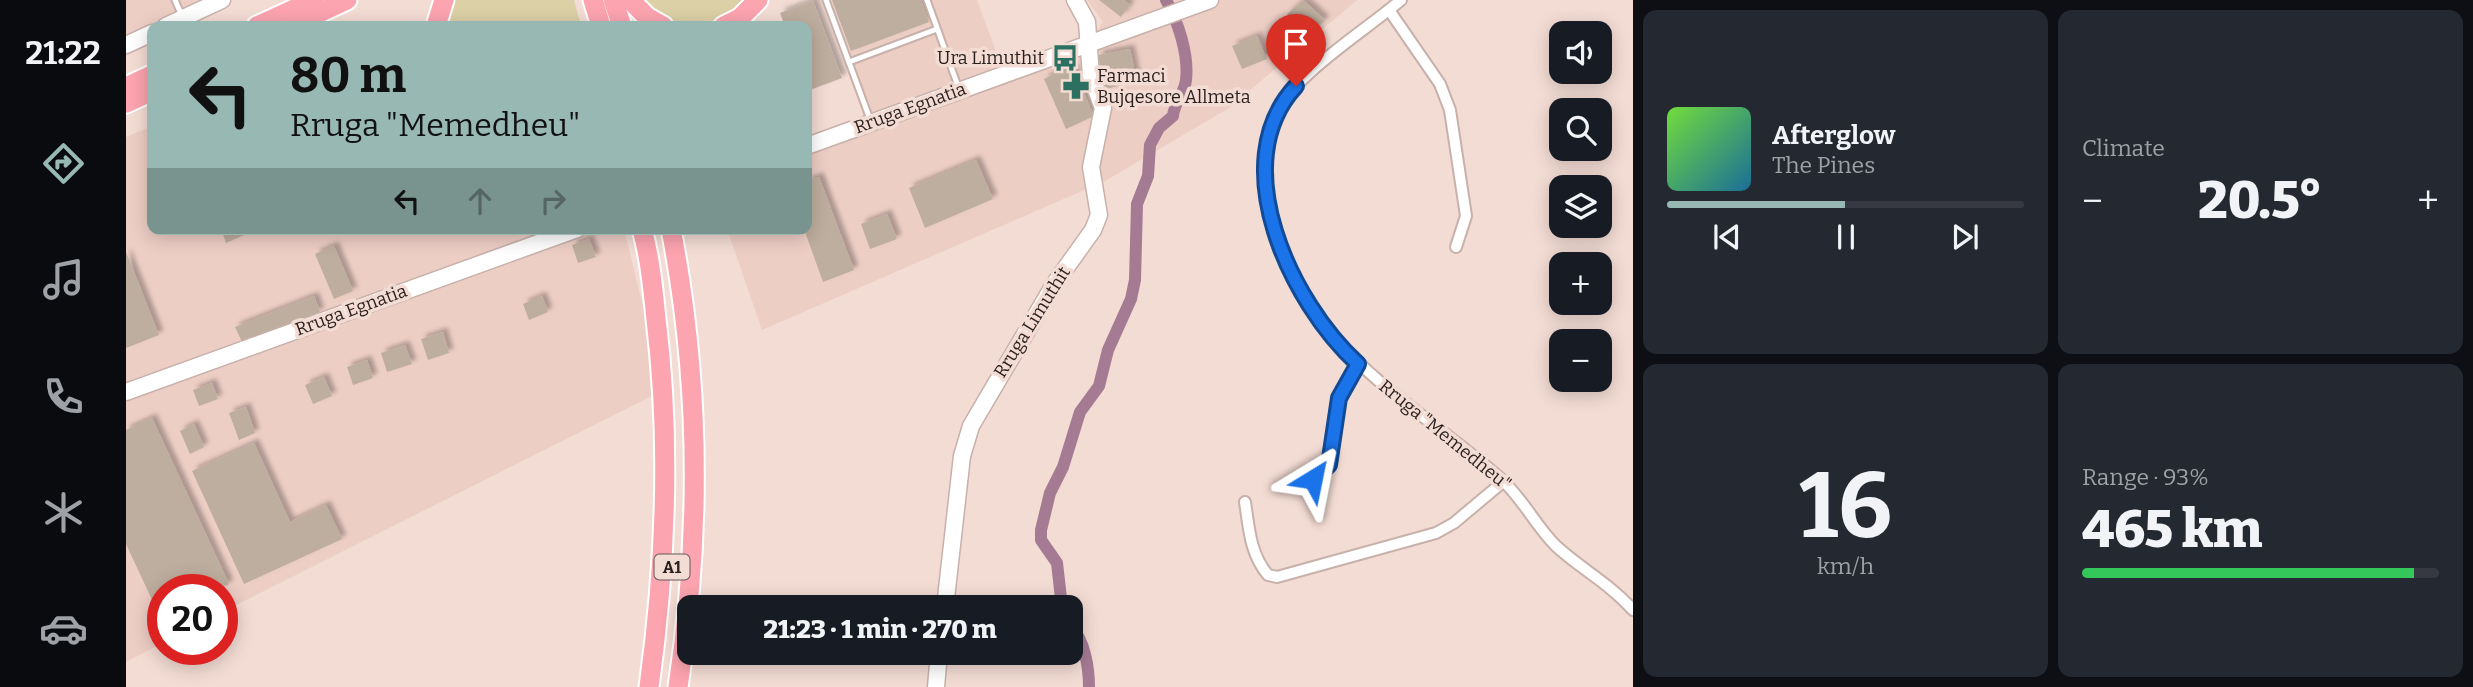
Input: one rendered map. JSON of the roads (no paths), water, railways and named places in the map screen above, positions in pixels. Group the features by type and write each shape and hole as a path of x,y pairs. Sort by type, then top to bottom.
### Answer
{"highway":[{"path":"268,21 314,0"},
{"path":"301,21 347,0"},
{"path":"438,21 444,0"},
{"path":"583,0 588,21"},
{"path":"593,0 599,21"},
{"path":"613,0 620,21"},
{"path":"630,0 654,21"},
{"path":"734,21 758,0"},
{"path":"746,21 767,0"},
{"path":"126,87 147,77"},
{"path":"126,104 147,95"},
{"path":"643,235 669,411"},
{"name":"A1","path":"654,235 670,356 671,588 659,687"},
{"name":"A1","path":"672,235 697,399 698,437 693,537 678,687"},
{"path":"682,235 696,329 697,399"},
{"path":"649,687 670,447"}],"main road":[{"path":"177,21 222,0"},
{"path":"1076,0 1087,22 1090,42"},
{"name":"Rruga Egnatia","path":"812,144 1208,1"},
{"path":"126,45 147,35"},
{"name":"Rruga Limuthit","path":"946,595 962,456 971,426 1055,283 1097,223 1099,205 1091,167 1103,108 1091,76 1090,42"},
{"name":"Rruga Egnatia","path":"126,392 560,235"},
{"path":"936,687 938,665"}],"street":[{"name":"Rruga \"Memedheu\"","path":"1401,0 1296,86 1276,113 1265,147 1264,166 1279,244 1286,264 1305,297 1358,364 1504,481 1558,547 1604,580 1633,610"},
{"path":"1389,10 1440,84 1450,110 1466,216 1455,247"},
{"path":"1245,502 1250,541 1256,559 1268,575 1277,577 1436,533 1454,523 1504,481"}],"lane":[{"path":"175,0 183,18"},
{"path":"826,0 872,122"},
{"path":"927,0 960,90"},
{"path":"849,62 937,29"},
{"path":"1303,481 1313,479 1329,465 1339,398 1358,364"}],"waterway":[{"path":"1061,595 1057,563 1041,540 1050,493 1063,467 1080,412 1099,386 1108,350 1131,299 1135,280 1137,204 1148,176 1150,145 1159,128 1173,116 1185,85 1184,49 1175,18 1166,0"},
{"path":"1083,647 1089,687"}],"place":[{"name":"Ura Limuthit","path":"1065,58"},
{"name":"Farmaci Bujqesore Allmeta","path":"1076,86"}]}
